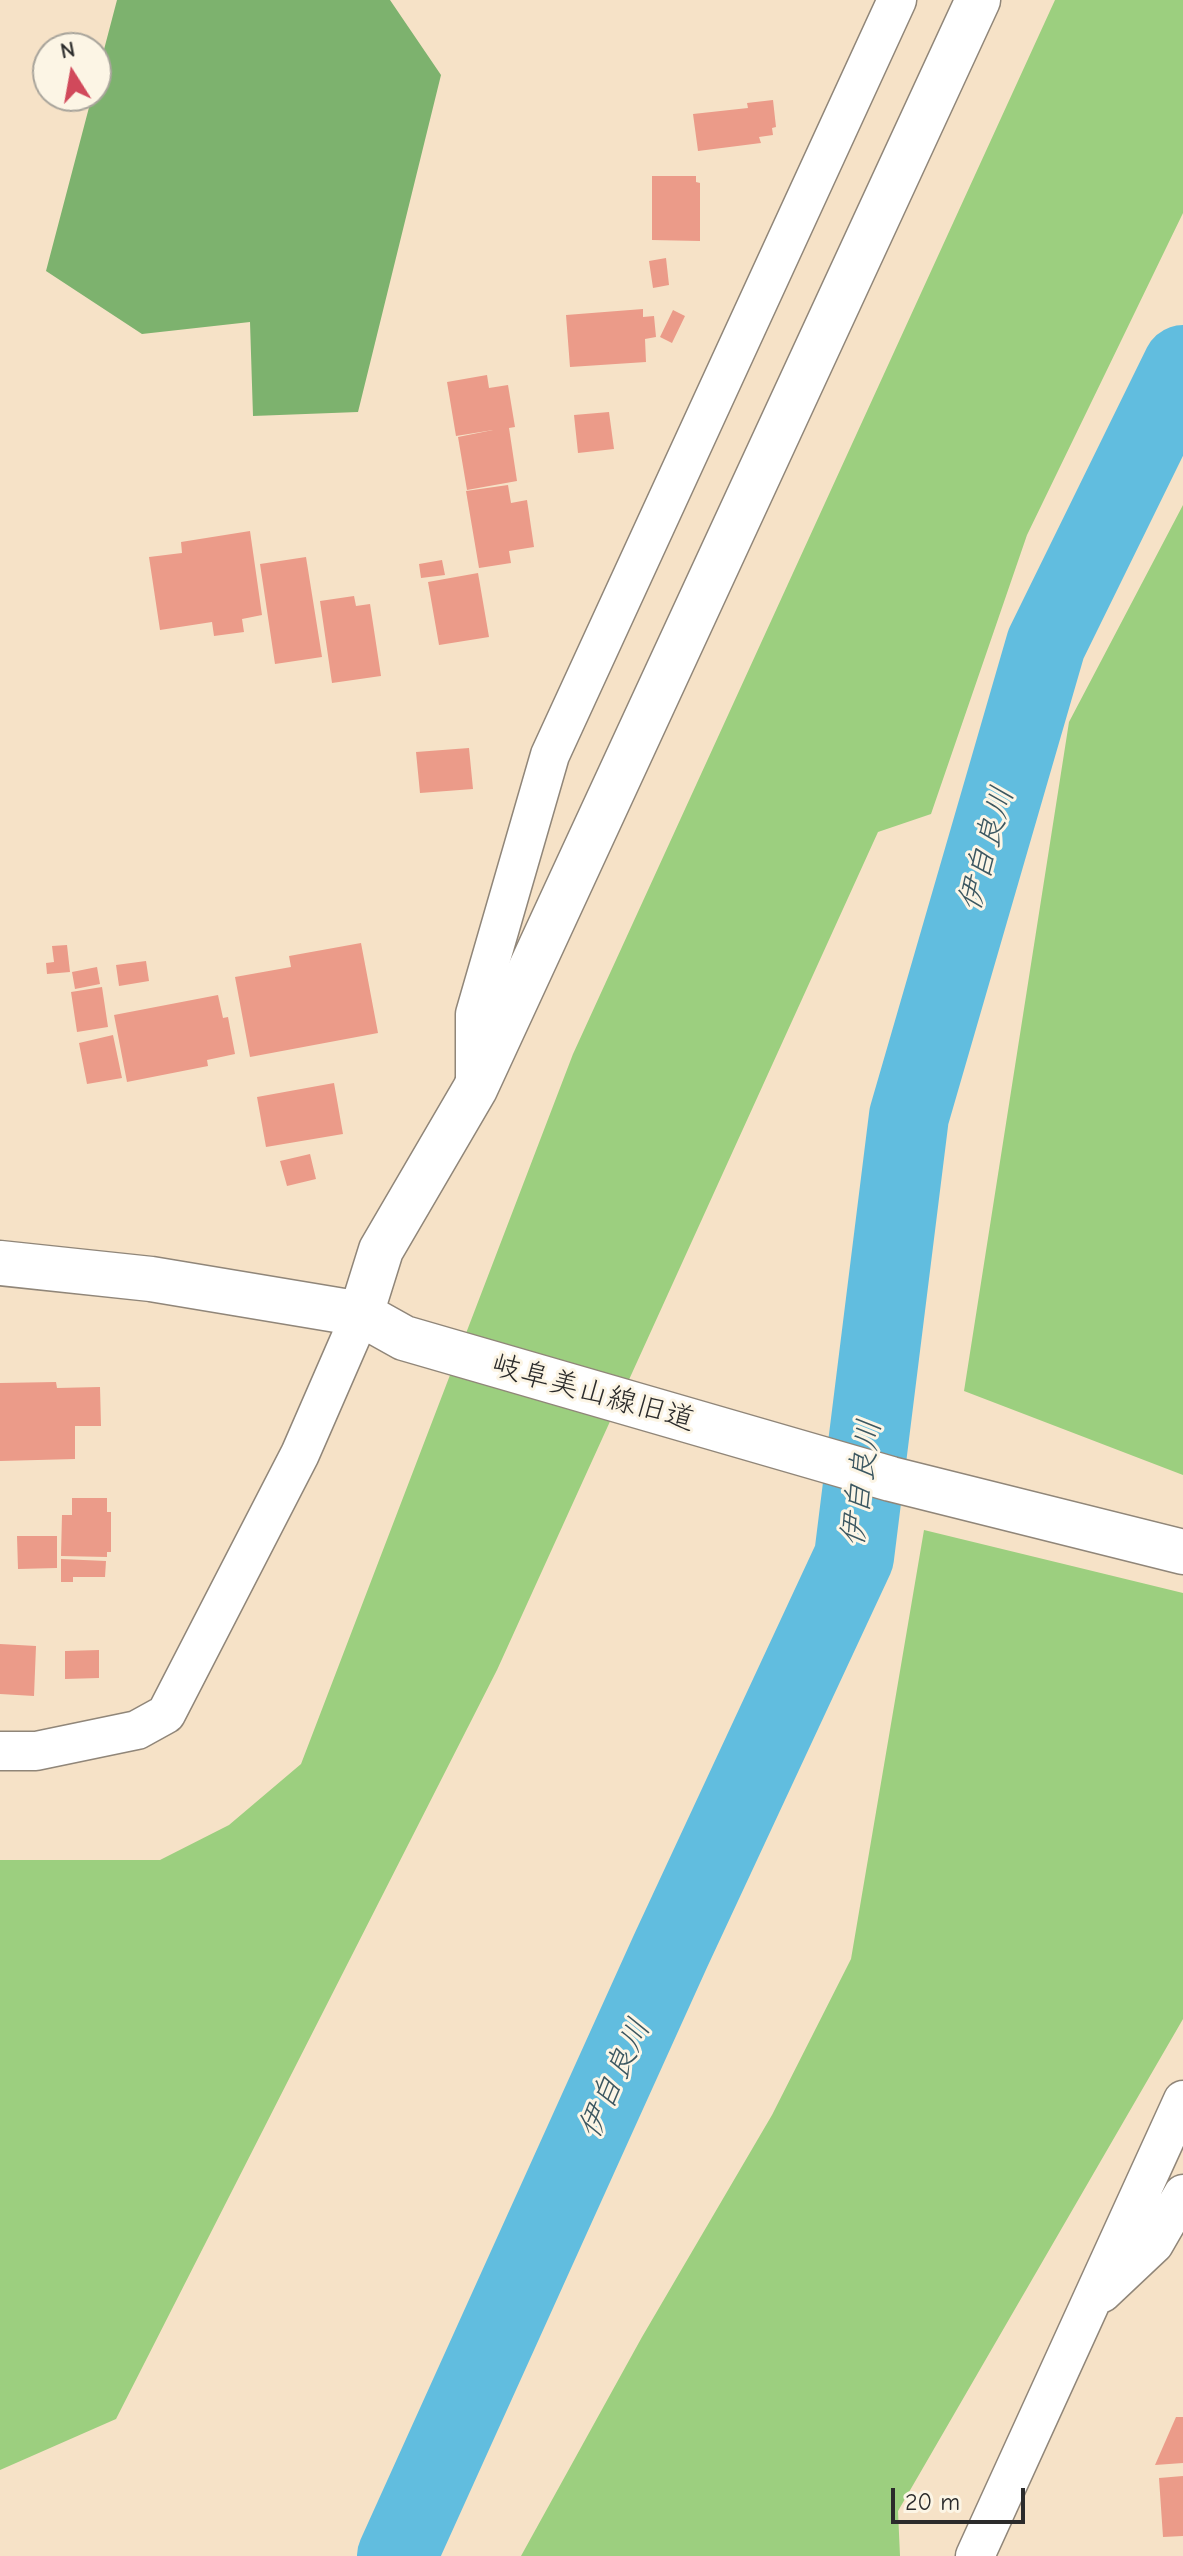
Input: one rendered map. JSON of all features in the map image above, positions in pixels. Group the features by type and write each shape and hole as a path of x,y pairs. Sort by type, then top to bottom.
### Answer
{"street":[{"path":"475,1089 475,1014 550,755 897,0"},
{"path":"0,1751 36,1751 137,1730 166,1714 300,1454 361,1314 381,1250 475,1089 978,0"},
{"name":"岐阜美山線旧道","path":"0,1263 151,1279 361,1314 404,1338 891,1479 1183,1552"},
{"path":"975,2556 1183,2100"},
{"path":"1090,2304 1154,2244 1183,2194"}],"green space":[{"path":"117,0 390,0 441,75 358,412 253,416 250,322 142,334 46,271 88,112 112,112 112,32 109,32"},
{"path":"1055,0 1183,0 1183,213 1027,535 931,814 878,832 497,1670 116,2419 0,2470 0,1860 160,1860 229,1825 301,1764 573,1054"},
{"path":"1183,505 1183,1475 964,1391 1069,722"},
{"path":"924,1530 1183,1593 1183,2019 898,2511 900,2556 521,2556 642,2337 772,2115 851,1959"}],"building":[{"path":"773,100 776,127 772,128 773,135 759,137 761,143 698,151 693,114 748,108 747,103"},
{"path":"652,176 696,176 696,182 700,183 700,241 652,240"},
{"path":"666,258 669,285 653,288 649,261"},
{"path":"643,309 643,317 654,316 656,337 645,339 646,362 570,367 566,315"},
{"path":"673,310 685,316 672,343 660,337"},
{"path":"487,375 489,388 508,385 515,427 509,428 517,481 467,490 458,437 493,430 456,436 447,382"},
{"path":"609,412 614,449 578,453 574,415"},
{"path":"508,485 511,503 527,500 534,547 509,551 511,563 479,568 466,491"},
{"path":"250,531 262,615 242,619 244,632 214,636 212,622 160,630 149,557 182,553 181,542"},
{"path":"306,557 322,657 275,664 260,564"},
{"path":"442,560 445,575 421,578 419,564"},
{"path":"478,573 489,637 439,645 428,582"},
{"path":"354,596 356,606 370,604 381,676 332,683 320,601"},
{"path":"469,748 473,789 420,793 416,752"},
{"path":"361,943 378,1033 250,1057 235,977 291,967 289,956"},
{"path":"67,945 70,972 47,974 46,963 54,962 52,946"},
{"path":"146,961 149,981 119,986 116,965"},
{"path":"97,967 100,984 75,989 72,972"},
{"path":"102,987 108,1027 77,1032 71,992"},
{"path":"218,995 223,1018 228,1017 235,1054 207,1060 208,1066 127,1082 114,1015"},
{"path":"113,1035 122,1078 87,1084 79,1043"},
{"path":"334,1083 343,1134 266,1147 257,1097"},
{"path":"310,1154 316,1179 287,1186 280,1161"},
{"path":"56,1382 57,1388 100,1387 101,1426 75,1426 75,1459 0,1461 0,1383"},
{"path":"72,1498 107,1498 107,1512 111,1512 111,1552 107,1552 107,1557 61,1556 62,1515 72,1515"},
{"path":"17,1536 57,1536 57,1568 18,1569"},
{"path":"61,1559 106,1561 105,1577 73,1577 73,1582 61,1582"},
{"path":"0,1644 36,1646 34,1696 0,1694"},
{"path":"99,1650 99,1678 65,1679 65,1651"},
{"path":"1176,2417 1183,2417 1183,2463 1155,2465"},
{"path":"1183,2476 1183,2536 1163,2537 1159,2478"}],"waterway":[{"name":"伊自良川","path":"397,2556 671,1950 854,1557 909,1116 1046,644 1183,365"}]}
